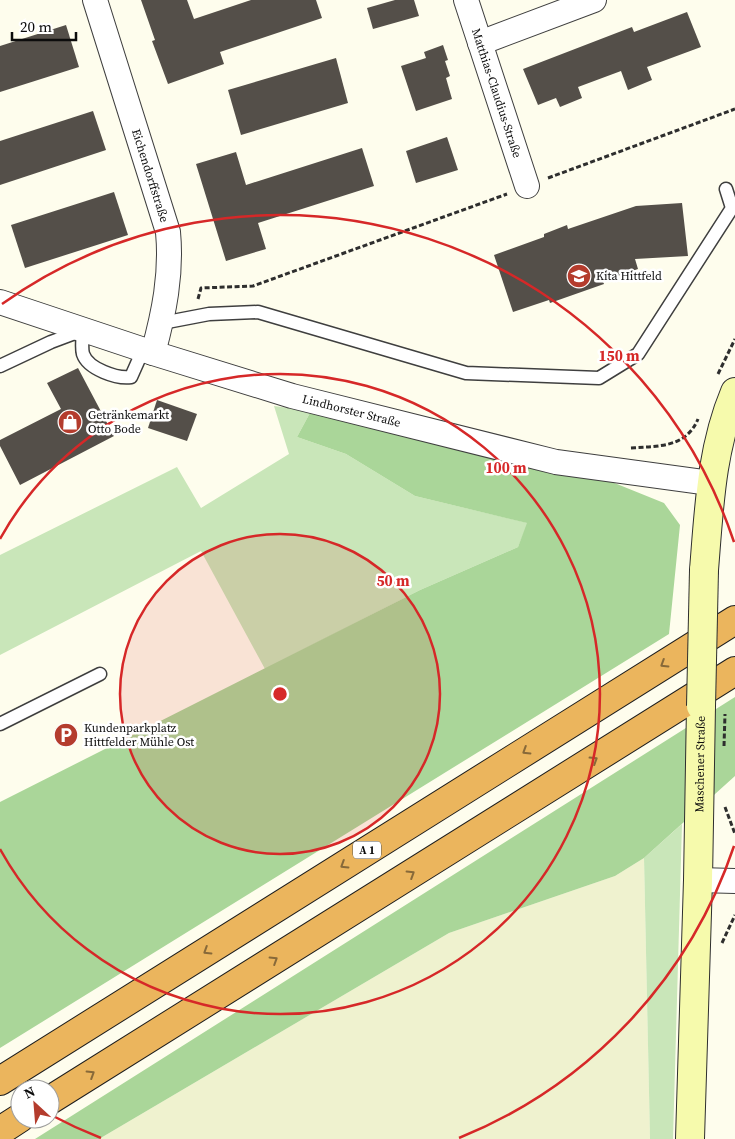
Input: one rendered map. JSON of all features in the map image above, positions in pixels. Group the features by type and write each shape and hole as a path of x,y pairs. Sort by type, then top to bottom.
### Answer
{"highway":[{"name":"A 1","path":"0,1081 735,620"},
{"path":"60,1094 735,671"}],"main road":[{"name":"Maschener Straße","path":"690,1139 698,880 704,570 710,483 720,436 735,392"}],"street":[{"name":"Eichendorffstraße","path":"95,0 168,232 170,258 162,322 148,352"},
{"name":"Matthias-Claudius-Straße","path":"466,0 526,186"},
{"path":"480,43 594,0"},
{"name":"Lindhorster Straße","path":"0,302 148,352 292,396 556,462 710,483"},
{"path":"698,880 735,881"}],"lane":[{"path":"162,322 209,314 258,312 466,373 599,378 638,354 732,208 726,189"},
{"path":"0,366 51,342 83,330 83,353 89,364 110,374 123,378 131,377 148,352"},
{"path":"0,724 100,674"}],"path":[{"path":"194,316 201,288 253,286 735,109"}],"green space":[{"path":"274,406 311,411 297,437 346,454 415,496 528,523 518,547 420,590 265,669 201,551 0,655 0,555 177,467 201,508 289,454"},
{"path":"311,411 607,480 664,503 680,525 669,634 0,1048 0,802 420,590 518,547 527,523 415,496 346,454 297,437"},
{"path":"735,697 735,776 644,858 615,876 449,933 99,1139 35,1139 51,1129 60,1129 60,1123"},
{"path":"682,824 673,1139 650,1139 644,858"},
{"path":"644,858 650,1139 99,1139 449,933 615,876"}],"building":[{"path":"141,0 187,0 194,19 251,0 316,0 322,18 220,52 224,64 168,84 152,41 155,40"},
{"path":"395,0 414,0 419,16 373,29 367,8"},
{"path":"687,12 701,47 647,67 652,80 628,90 621,71 578,87 582,98 560,107 556,98 538,105 523,69 632,27 634,32"},
{"path":"66,25 79,67 0,92 0,46"},
{"path":"443,45 448,60 445,61 450,76 446,78 452,99 416,111 401,66 426,58 424,52"},
{"path":"336,58 348,103 241,135 228,90"},
{"path":"93,111 106,150 0,185 0,141"},
{"path":"447,137 458,170 416,183 406,151"},
{"path":"362,148 374,186 258,223 266,249 226,261 196,164 236,152 246,185"},
{"path":"114,192 128,235 25,268 11,225"},
{"name":"Kita Hittfeld","path":"682,203 688,256 635,259 638,269 603,281 604,284 550,303 549,300 513,312 494,255 544,237 544,234 567,225 568,229 636,206"},
{"name":"Getränkemarkt Otto Bode","path":"78,368 114,436 20,485 0,446 0,440 61,409 47,383"},
{"path":"157,400 197,414 187,441 148,428"}],"place":[{"name":"Kita Hittfeld","path":"579,276"},
{"name":"Getränkemarkt Otto Bode","path":"70,422"},
{"name":"Kundenparkplatz Hittfelder Mühle Ost","path":"66,735"}]}
